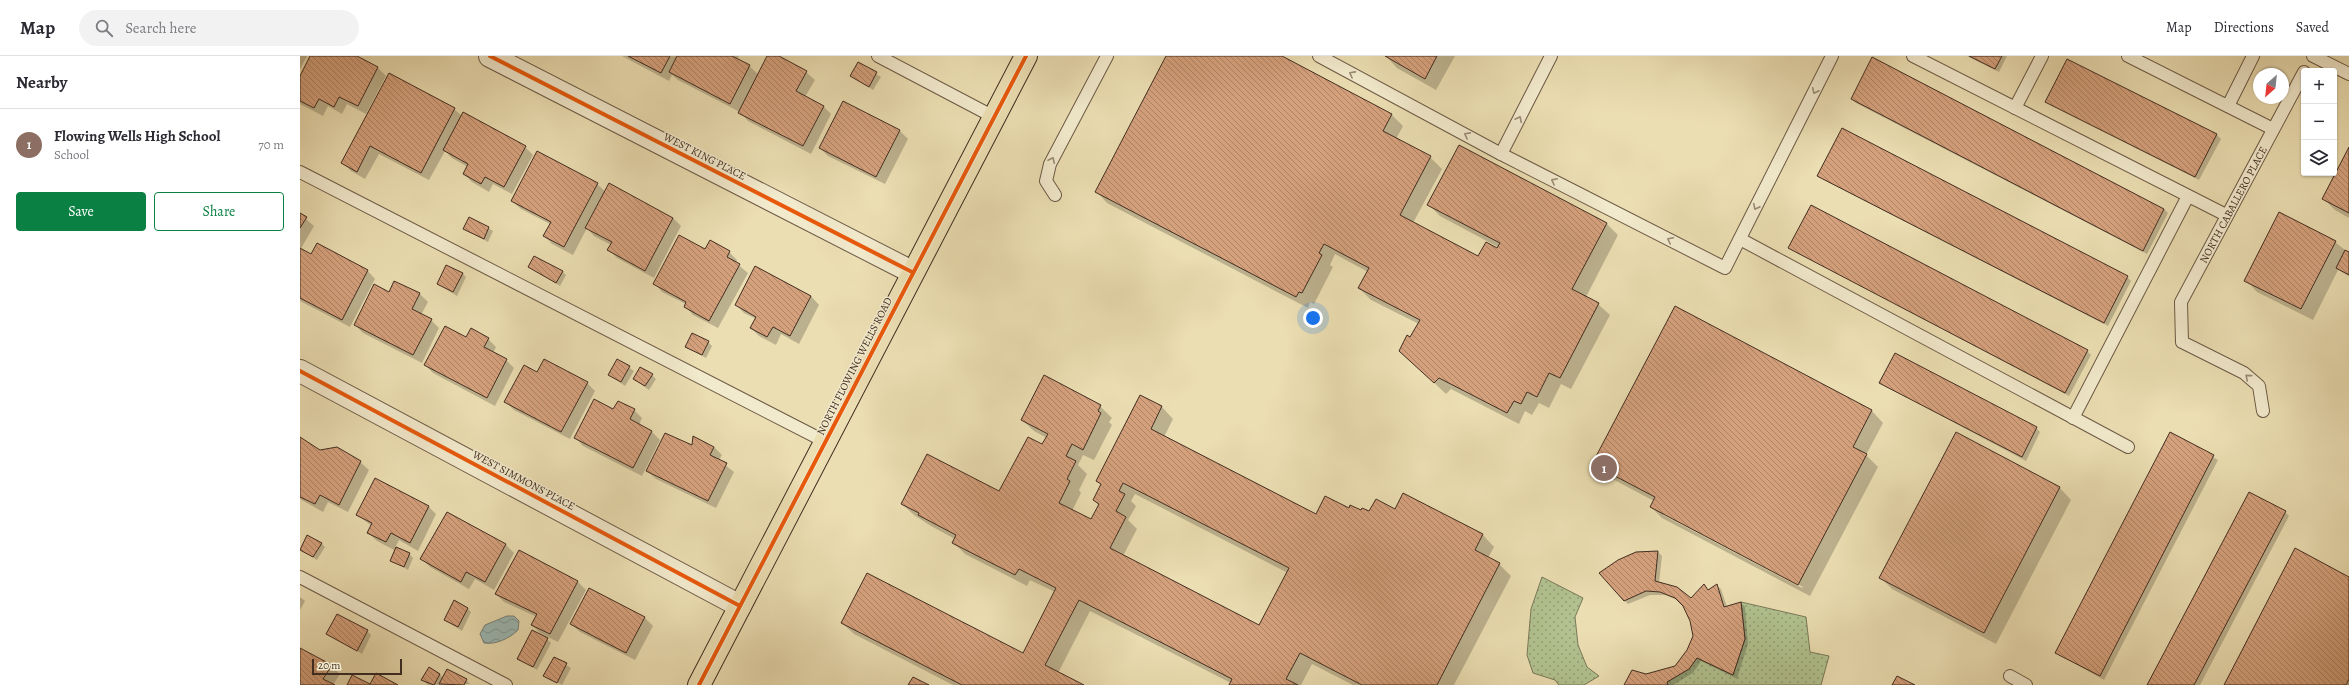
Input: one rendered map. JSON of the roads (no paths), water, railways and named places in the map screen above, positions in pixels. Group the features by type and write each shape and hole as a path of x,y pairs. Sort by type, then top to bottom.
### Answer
{"main road":[{"name":"NORTH FLOWING WELLS ROAD","path":"699,685 826,442 912,272 1026,56"}],"street":[{"name":"WEST KING PLACE","path":"490,56 912,272"},
{"name":"WEST SIMMONS PLACE","path":"300,371 740,606"}],"lane":[{"path":"878,56 994,117"},
{"path":"1055,195 1046,181 1050,164 1107,56"},
{"path":"1319,56 1501,154 1725,268 1832,56"},
{"path":"1501,154 1551,56"},
{"path":"1913,56 2226,215"},
{"path":"2016,108 2042,56"},
{"path":"2128,56 2273,129"},
{"path":"2228,106 2253,56"},
{"path":"2313,56 2349,74"},
{"name":"NORTH CABALLERO PLACE","path":"2306,68 2313,56"},
{"name":"NORTH CABALLERO PLACE","path":"2263,411 2258,386 2244,373 2182,342 2181,302 2226,215 2301,78"},
{"path":"300,172 826,442"},
{"path":"2073,418 2188,196"},
{"path":"1740,239 2128,447"},
{"path":"300,577 506,685"},
{"path":"2010,676 2026,685"}],"water":[{"path":"507,616 514,616 519,621 518,630 511,636 502,640 493,643 484,643 480,634 485,625"}],"place":[{"name":"Flowing Wells High School","path":"1604,468"}]}
